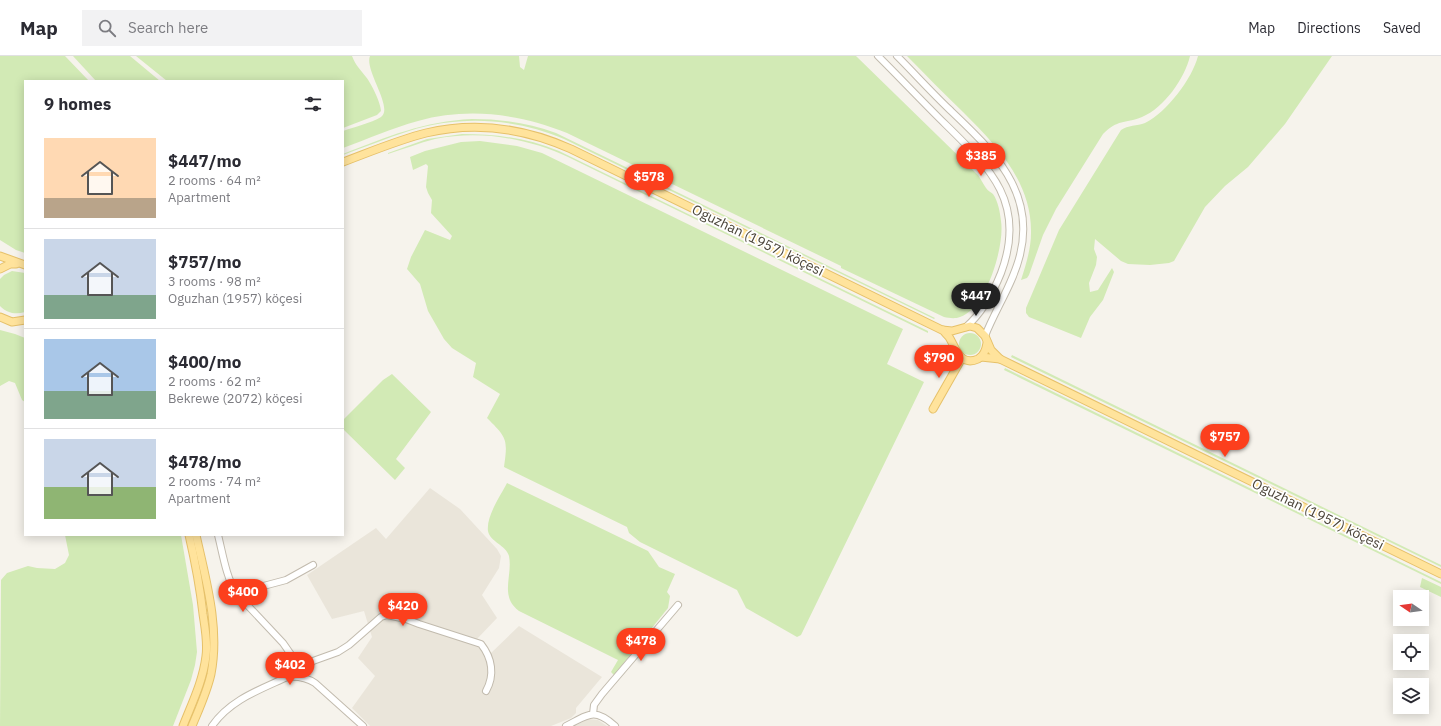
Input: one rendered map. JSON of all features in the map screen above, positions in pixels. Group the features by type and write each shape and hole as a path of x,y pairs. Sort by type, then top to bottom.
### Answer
{"main road":[{"name":"Oguzhan (1957) köçesi","path":"344,162 426,133 458,127 500,128 532,134 571,149 942,330 952,331 963,328 978,328 991,350 1000,359"},
{"path":"0,256 23,264"},
{"path":"0,269 10,264 23,264"},
{"path":"0,317 4,320 23,322"},
{"path":"954,347 954,339 963,328"},
{"name":"Oguzhan (1957) köçesi","path":"942,330 948,337 955,351 962,358 970,360 981,356 1000,359 1441,574"},
{"path":"981,356 985,351 986,340"},
{"path":"934,409 962,358"},
{"path":"183,726 197,691 206,656 206,638 199,584 189,536"},
{"path":"192,726 211,675 214,655 214,638 208,588 196,536"}],"street":[{"path":"878,56 967,145 996,182 1007,205 1010,233 1005,262 998,282 988,300 977,315 963,328"},
{"path":"897,56 992,153 1007,174 1017,194 1024,227 1021,254 1012,279 992,317 986,340"},
{"path":"218,536 232,586 240,598 271,629 282,643 292,656 302,677"},
{"path":"240,598 256,588 286,580 313,565"},
{"path":"593,714 594,705 602,694 678,605"},
{"path":"302,677 307,666 313,661 343,650 381,617 390,615 481,644 489,659 492,669 492,675 486,691"},
{"path":"212,726 226,710 244,697 287,677 302,677 315,683 363,726"},
{"path":"566,726 593,714 604,717 615,726"}],"shaded area":[{"path":"430,488 460,509 497,549 501,556 499,568 482,595 497,618 477,639 485,645 491,653 519,626 602,677 576,708 576,713 571,718 551,726 370,726 352,708 375,676 358,658 372,637 364,611 332,619 307,575 376,528 386,539"},
{"path":"588,719 598,720 607,726 575,726"}],"green space":[{"path":"0,56 65,56 88,80 24,80 24,253 16,250 0,240"},
{"path":"73,56 130,56 159,80 95,80"},
{"path":"136,56 352,56 373,88 381,111 377,115 344,128 344,80 166,80"},
{"path":"370,56 519,56 520,67 524,70 528,56 856,56 978,175 987,189 993,194 997,203 1001,221 1000,245 997,260 985,290 978,302 969,312 958,318 944,317 567,133 549,126 512,117 456,114 418,121 344,148 344,131 377,119 381,117 384,112 382,97 369,62"},
{"path":"907,56 1190,56 1183,74 1166,100 1150,113 1136,119 1117,124 1103,134 1056,209 1043,235 1029,275 1027,278 1021,280 1029,251 1031,233 1030,215 1019,181 1010,166 988,138"},
{"path":"1198,56 1332,56 1285,124 1248,167 1225,186 1205,207 1174,261 1150,265 1128,264 1121,261 1095,239 1094,249 1097,257 1096,265 1089,283 1090,292 1098,290 1112,268 1114,272 1103,300 1090,317 1081,338 1029,317 1026,313 1026,308 1059,230 1121,130 1145,123 1162,111 1178,94 1190,75"},
{"path":"472,119 515,122 556,133 935,318 934,319 564,139 546,132 507,123 487,121 448,123 409,131 344,155 422,126 455,120"},
{"path":"462,134 487,135 523,140 559,151 928,331 928,333 552,150 520,141 469,135 435,139 388,154 427,139"},
{"path":"480,141 517,146 542,153 903,329 887,364 924,382 801,635 797,637 746,608 737,590 640,542 629,533 627,527 504,467 506,444 499,430 487,418 500,394 473,377 476,363 452,348 444,339 428,311 420,284 407,269 411,257 425,230 450,240 452,236 431,213 432,200 426,187 428,166 426,164 413,170 410,157 425,151 461,142"},
{"path":"12,271 24,273 24,312 11,313 0,306 0,279"},
{"path":"0,330 24,338 24,401 22,400 15,383 9,381 0,386"},
{"path":"970,333 978,336 981,344 978,352 970,355 962,352 959,344 962,336"},
{"path":"1012,355 1441,565 1441,567 1011,357"},
{"path":"1005,368 1441,582 1441,584 1004,370"},
{"path":"392,374 431,412 396,459 405,468 395,480 344,430 344,419 383,380"},
{"path":"507,483 648,551 659,567 675,574 667,592 670,596 668,608 614,675 611,672 618,660 519,611 513,605 508,592 509,556 505,549 489,535 488,531 489,519"},
{"path":"65,536 181,536 193,605 197,652 191,680 173,726 0,726 1,580 7,573 28,566 55,569 65,563 69,555"},
{"path":"1422,578 1441,587 1441,597 1429,590 1420,587"}]}
